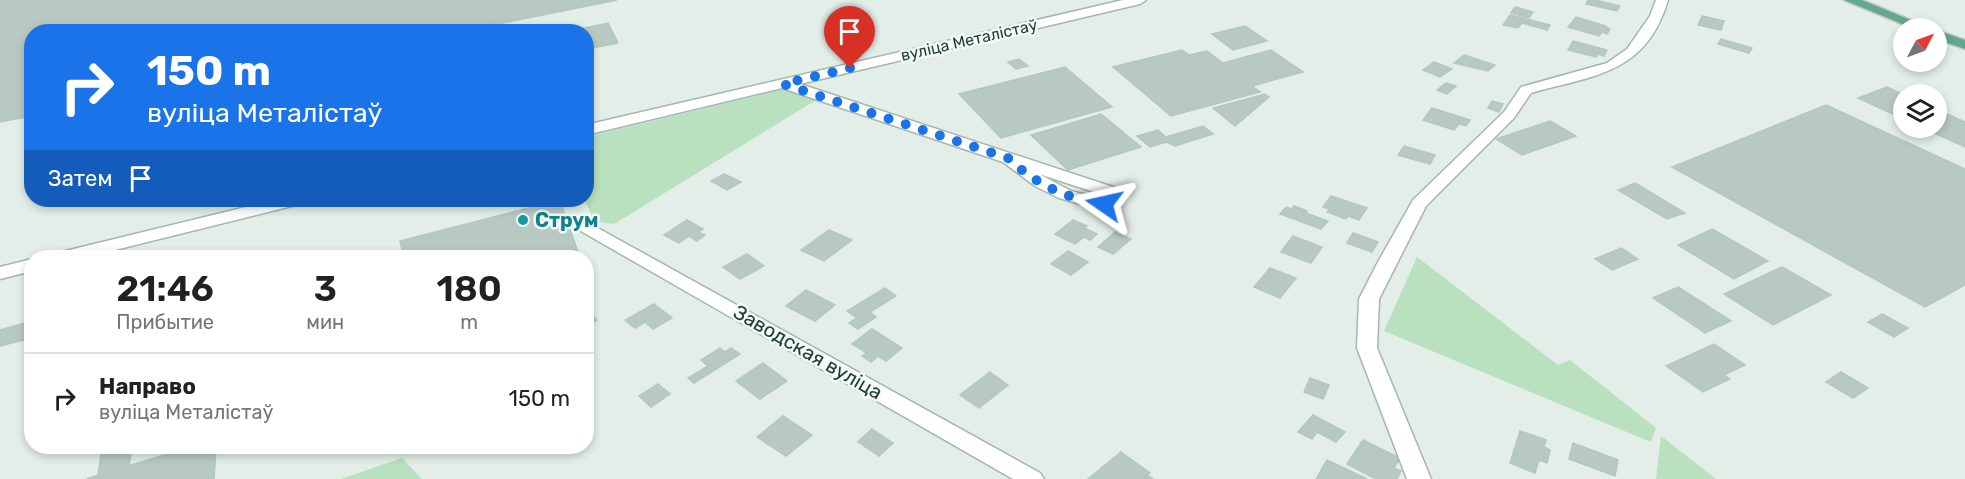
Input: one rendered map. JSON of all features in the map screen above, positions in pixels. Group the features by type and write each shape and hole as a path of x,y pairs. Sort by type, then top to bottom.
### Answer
{"main road":[{"path":"1850,0 1897,18"},
{"path":"1947,38 1965,45"}],"street":[{"name":"вуліца Металістаў","path":"594,128 1140,0"},
{"path":"1419,479 1367,348 1369,299 1387,262 1419,204 1509,115 1526,90 1612,66 1632,52 1657,16 1662,0"},
{"path":"783,84 1008,158 1110,192 1104,204 1082,202 1027,176 1008,158"},
{"path":"92,250 266,207"},
{"name":"Заводская вуліца","path":"585,226 1032,479"},
{"path":"0,273 24,267"}],"green space":[{"path":"784,89 816,100 614,224 594,221 588,207 594,207 594,135"},
{"path":"1417,257 1558,365 1570,360 1656,428 1651,442 1384,331"},
{"path":"1661,436 1716,479 1656,479"},
{"path":"402,458 422,479 341,479"}],"building":[{"path":"0,0 617,0 498,24 24,24 24,118 0,122"},
{"path":"1588,0 1620,6 1617,11 1586,4"},
{"path":"1515,7 1533,12 1529,18 1511,13"},
{"path":"1510,15 1550,25 1547,30 1522,23 1518,28 1503,25"},
{"path":"1702,16 1724,21 1721,30 1698,25"},
{"path":"1576,17 1610,29 1607,34 1602,32 1599,36 1568,27"},
{"path":"608,23 618,43 594,48 594,26"},
{"path":"1245,26 1267,41 1233,50 1212,34"},
{"path":"1721,39 1752,48 1749,53 1718,44"},
{"path":"1573,41 1607,50 1604,56 1598,54 1596,57 1568,50"},
{"path":"1182,50 1189,55 1207,51 1223,63 1271,50 1303,72 1252,86 1260,92 1171,116 1113,67"},
{"path":"1464,55 1495,65 1488,71 1454,63"},
{"path":"1019,59 1028,66 1016,69 1008,62"},
{"path":"1434,62 1452,69 1440,77 1423,70"},
{"path":"1065,67 1112,107 1001,138 959,94"},
{"path":"1446,83 1456,86 1447,94 1437,90"},
{"path":"1887,87 1893,90 1893,114 1858,98"},
{"path":"1265,94 1269,97 1235,126 1213,108"},
{"path":"1492,101 1503,104 1499,112 1488,108"},
{"path":"1826,105 1893,136 1893,138 1898,138 1965,169 1965,285 1925,307 1672,167"},
{"path":"1432,108 1470,120 1466,126 1459,124 1454,130 1423,120"},
{"path":"1101,114 1141,147 1068,170 1031,135"},
{"path":"1947,114 1965,122 1965,147 1945,138 1947,138"},
{"path":"1550,121 1576,136 1522,155 1496,139"},
{"path":"1203,126 1213,134 1175,146 1166,142 1150,147 1137,136 1158,130 1166,137"},
{"path":"1404,146 1435,155 1430,164 1398,155"},
{"path":"724,174 741,182 727,190 711,181"},
{"path":"1635,183 1685,213 1667,219 1618,190"},
{"path":"1331,196 1367,208 1359,220 1348,216 1346,219 1327,212 1330,209 1323,207"},
{"path":"1294,206 1328,221 1321,229 1280,214 1286,207 1292,209"},
{"name":"Струм","path":"533,207 562,207 577,250 402,250 400,241"},
{"path":"687,220 703,229 698,232 705,235 697,241 689,236 679,243 664,235"},
{"path":"1073,220 1087,226 1084,228 1097,234 1090,240 1084,237 1075,244 1055,234"},
{"path":"1712,229 1768,261 1734,279 1678,245"},
{"path":"829,230 852,240 824,261 801,250"},
{"path":"1115,232 1131,239 1113,254 1098,247"},
{"path":"1353,233 1378,242 1372,252 1347,243"},
{"path":"1293,236 1322,247 1311,263 1281,252"},
{"path":"1621,248 1638,259 1612,270 1595,259"},
{"path":"1068,251 1088,262 1071,275 1051,264"},
{"path":"747,254 764,266 740,279 723,267"},
{"path":"1782,267 1831,295 1773,325 1724,294"},
{"path":"1270,268 1296,278 1280,298 1254,287"},
{"path":"1678,287 1731,321 1705,333 1653,298"},
{"path":"885,288 896,296 870,312 876,317 858,329 849,323 857,318 847,311"},
{"path":"806,290 835,305 815,321 786,306"},
{"path":"654,304 672,318 653,329 645,322 635,328 625,320"},
{"path":"1882,314 1908,328 1894,337 1868,322"},
{"path":"24,323 24,340 0,346 0,330"},
{"path":"872,329 902,348 886,361 878,356 871,362 862,356 867,353 852,344"},
{"path":"1714,344 1745,365 1724,375 1730,379 1703,392 1666,366"},
{"path":"720,348 725,352 731,348 740,354 694,383 688,378 708,366 701,360"},
{"path":"763,363 787,381 760,399 736,381"},
{"path":"990,372 1008,385 979,408 960,395"},
{"path":"1841,372 1868,388 1853,398 1826,382"},
{"path":"1310,378 1329,385 1323,399 1304,392"},
{"path":"658,384 670,394 651,407 639,396"},
{"path":"1313,415 1345,432 1336,442 1317,432 1312,439 1298,432"},
{"path":"783,416 812,435 786,456 757,437"},
{"path":"872,429 893,443 879,456 858,442"},
{"path":"1520,431 1546,440 1544,447 1550,450 1547,463 1539,460 1535,473 1510,463"},
{"path":"1363,440 1400,458 1394,468 1401,471 1397,479 1376,479 1347,464"},
{"path":"1573,443 1618,460 1615,476 1569,459"},
{"path":"1121,452 1150,473 1147,475 1153,479 1088,479"},
{"path":"101,454 131,454 129,466 98,475"},
{"path":"167,454 216,454 214,479 86,479"},
{"path":"1327,460 1367,479 1316,479"}],"place":[{"name":"Струм","path":"523,220"}],"route":[{"path":"850,68 783,84 1008,158 1027,176 1082,202 1104,204"}]}
